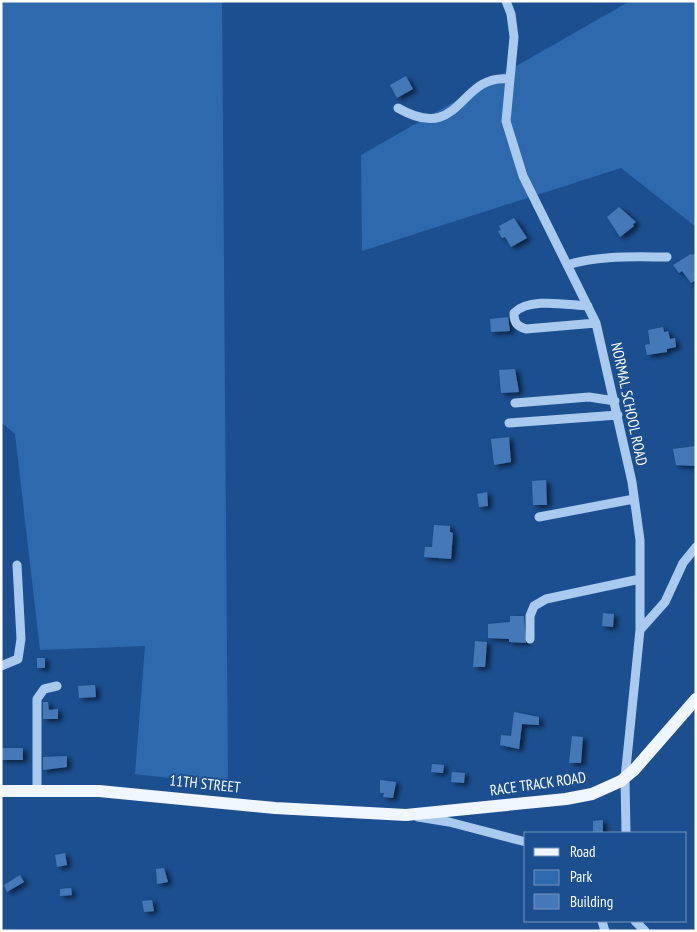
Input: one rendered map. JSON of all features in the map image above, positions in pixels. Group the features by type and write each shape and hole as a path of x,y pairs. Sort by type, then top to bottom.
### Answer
{"main road":[{"name":"RACE TRACK ROAD","path":"406,815 592,794 624,778 634,770 696,699"},
{"name":"11TH STREET","path":"1,791 99,791 275,808 406,815"}],"street":[{"name":"NORMAL SCHOOL ROAD","path":"506,1 511,14 514,37 506,121 514,152 529,190 596,323 615,401 634,498 640,540 640,630 624,778 626,832"},
{"path":"398,108 419,119 432,119 452,111 467,96 486,83 500,78 509,79"},
{"path":"566,265 615,257 667,257"},
{"path":"588,306 533,303 520,306 514,313 514,320 518,326 526,329 596,323"},
{"path":"514,403 589,397 615,401"},
{"path":"509,423 618,415"},
{"path":"539,516 634,498"},
{"path":"640,630 665,602 683,563 696,547"},
{"path":"1,666 18,659 21,639 16,565"},
{"path":"530,639 530,616 534,606 546,599 640,579"},
{"path":"37,790 37,699 44,689 57,686"},
{"path":"406,815 449,822 524,841"},
{"path":"636,922 645,931"}],"green space":[{"path":"1,1 222,1 228,785 135,774 145,646 40,650 15,434 1,422"},
{"path":"630,1 696,1 696,227 621,168 362,251 361,155"}],"building":[{"path":"406,76 413,89 397,98 390,85"},
{"path":"619,207 636,222 633,224 634,226 620,237 607,217"},
{"path":"514,218 527,238 511,247 505,237 502,238 498,231 501,230 499,226"},
{"path":"696,253 696,280 691,283 682,271 679,273 673,265"},
{"path":"508,317 510,331 491,332 490,319"},
{"path":"663,327 664,332 668,331 670,339 675,338 676,347 667,349 667,352 647,355 645,345 650,344 648,330"},
{"path":"515,369 519,392 501,393 499,370"},
{"path":"509,437 511,462 494,465 491,439"},
{"path":"696,446 696,466 676,465 673,449"},
{"path":"546,480 547,505 533,505 532,481"},
{"path":"487,492 488,506 479,507 477,494"},
{"path":"434,525 450,526 450,532 453,533 451,559 424,557 425,547 432,547"},
{"path":"603,613 614,614 613,627 602,626"},
{"path":"510,616 524,616 526,643 509,642 509,639 488,638 488,624 510,622"},
{"path":"475,641 487,642 485,667 473,667"},
{"path":"37,658 45,658 45,668 37,668"},
{"path":"95,685 96,697 79,698 78,686"},
{"path":"43,702 48,702 49,710 58,709 58,719 43,719"},
{"path":"514,712 539,717 539,725 522,724 519,749 500,745 501,735 511,736"},
{"path":"572,736 583,737 581,763 569,763"},
{"path":"1,748 23,748 23,760 1,760"},
{"path":"67,756 67,767 43,770 43,757"},
{"path":"432,764 444,765 443,773 431,772"},
{"path":"452,772 465,773 464,783 451,782"},
{"path":"380,780 396,782 393,798 383,797 384,793 380,793"},
{"path":"603,820 603,832 593,832 593,821"},
{"path":"65,853 67,865 57,867 55,855"},
{"path":"164,868 168,882 157,884 156,869"},
{"path":"20,875 24,882 7,892 4,885"},
{"path":"71,888 72,895 60,896 60,889"},
{"path":"152,900 154,911 144,912 142,901"}]}
